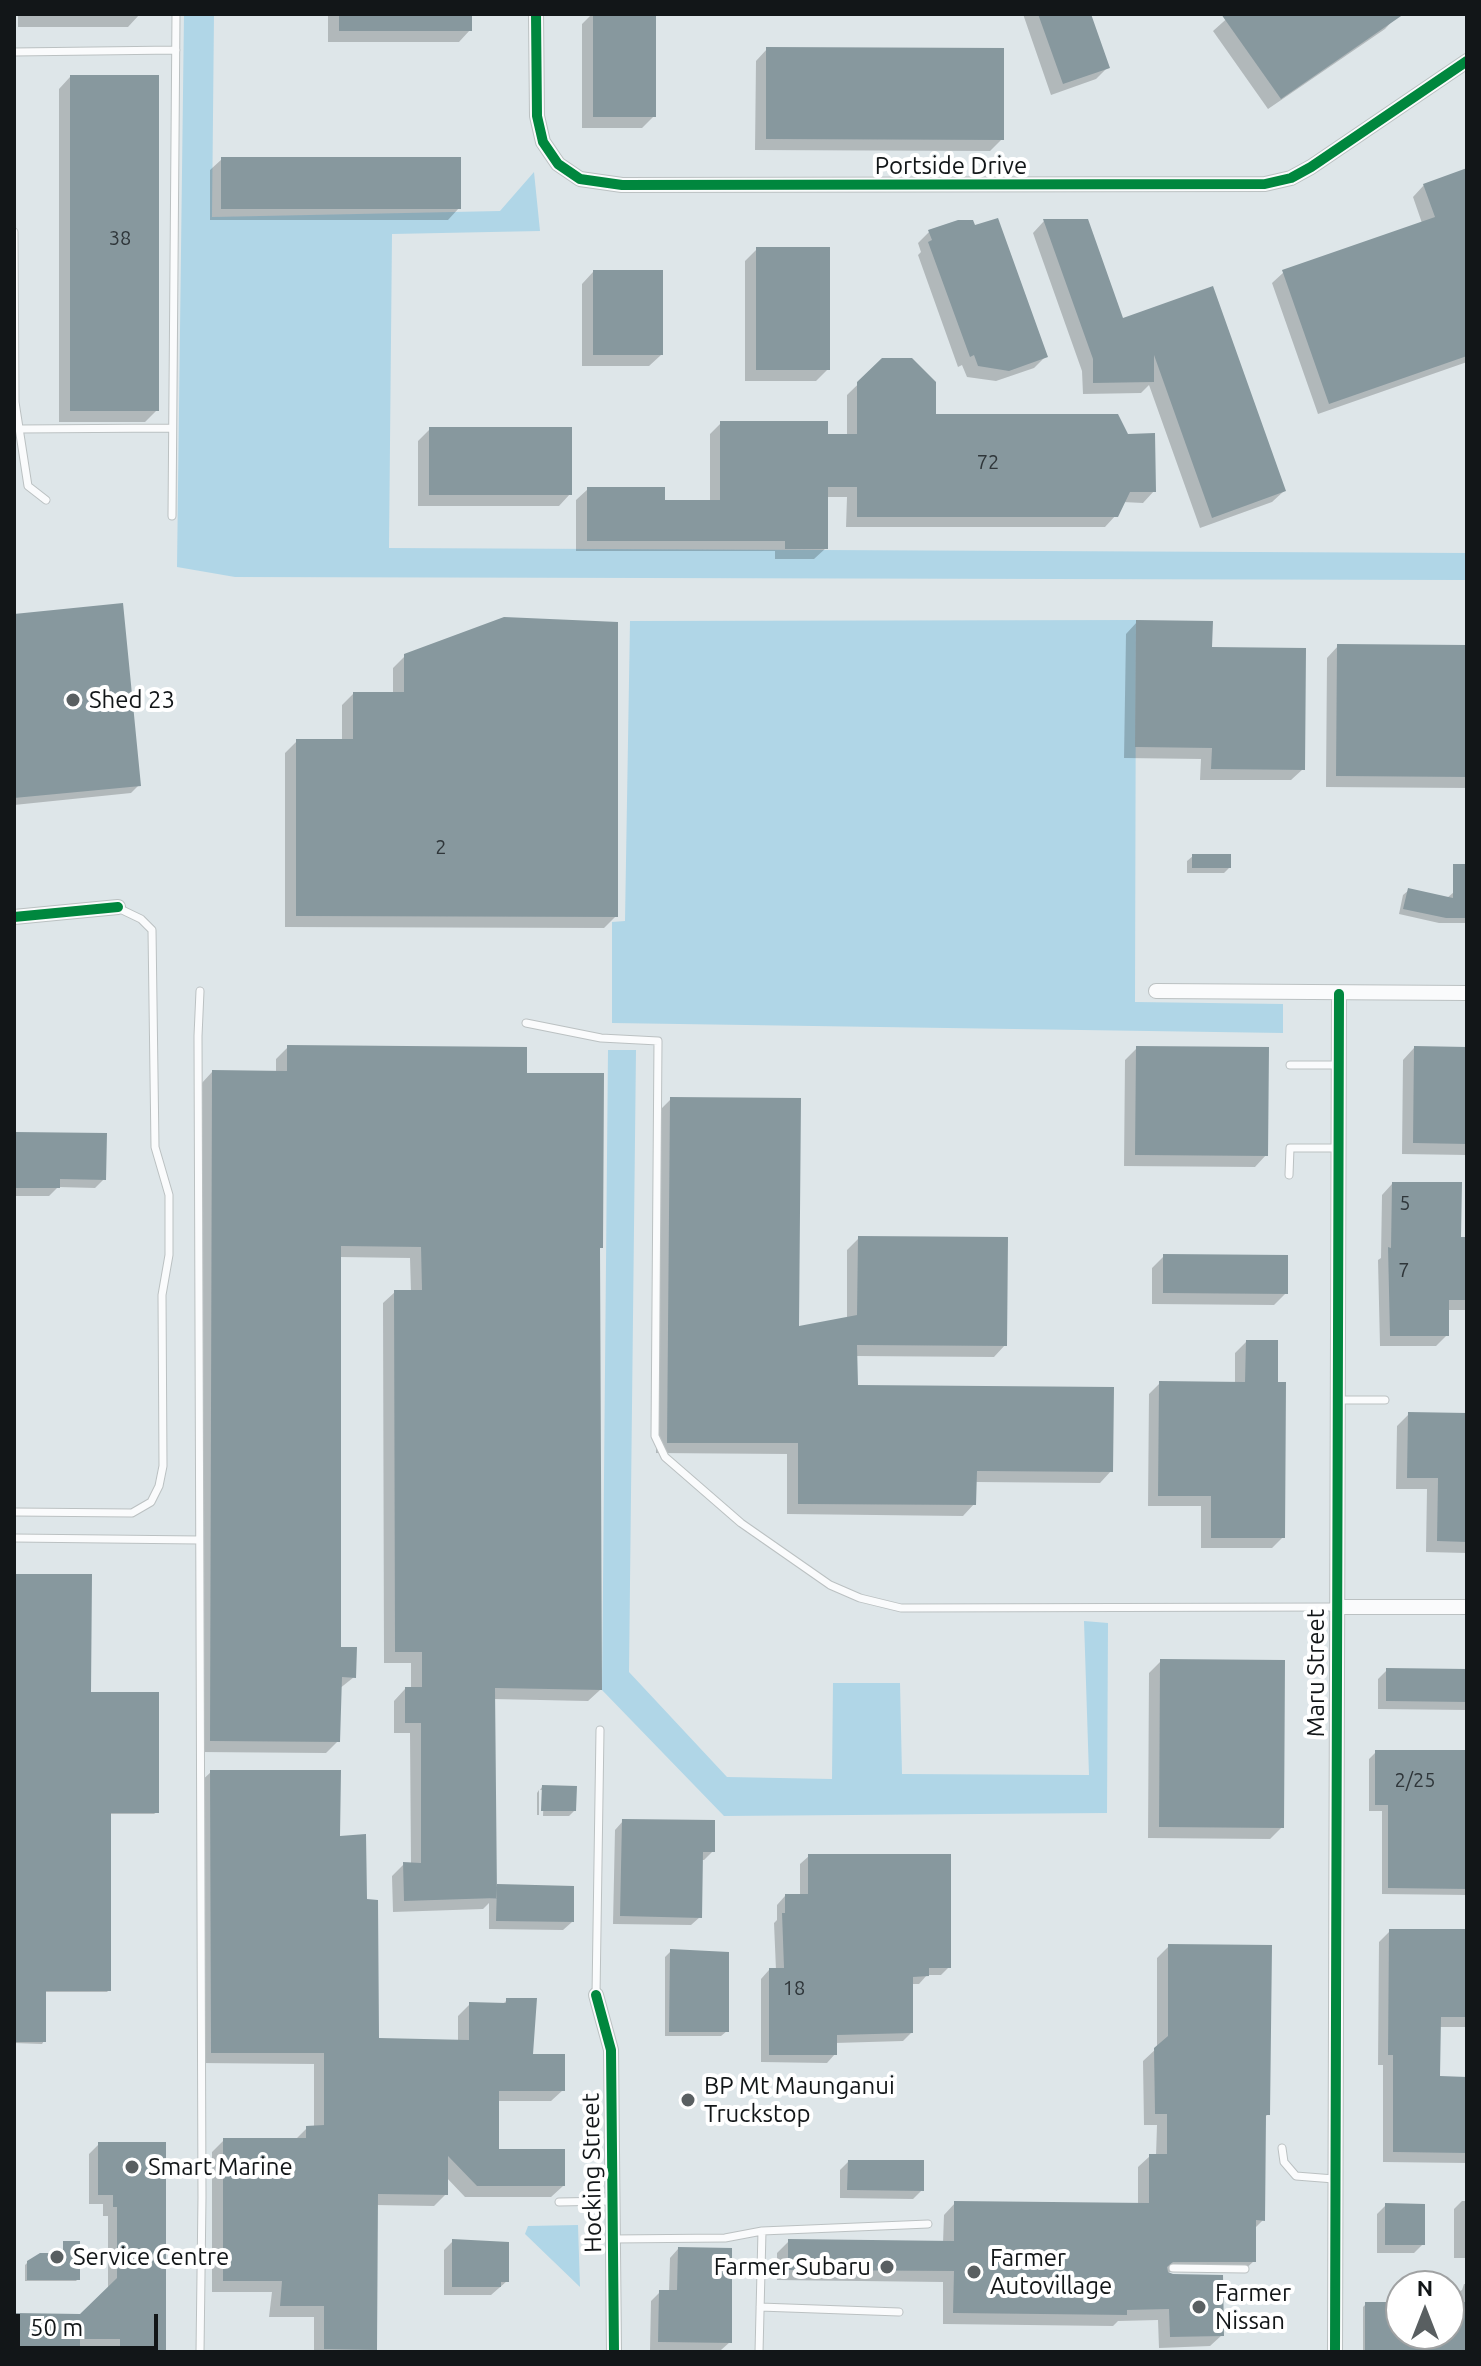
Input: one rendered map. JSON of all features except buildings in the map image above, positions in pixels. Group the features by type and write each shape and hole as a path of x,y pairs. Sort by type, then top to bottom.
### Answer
{"street":[{"name":"Portside Drive","path":"536,14 537,116 543,142 551,156 571,174 589,182 622,185 1097,186 1278,182 1311,167 1467,61"},
{"path":"14,917 118,907"},
{"path":"1156,991 1467,993"},
{"name":"Maru Street","path":"1335,2352 1339,994"},
{"path":"1336,1607 1467,1607"},
{"name":"Hocking Street","path":"596,1995 611,2050 614,2352"}],"lane":[{"path":"172,516 176,14"},
{"path":"14,52 176,50"},
{"path":"14,232 15,402 28,486 46,500"},
{"path":"19,429 171,428"},
{"path":"14,1512 132,1513 151,1502 159,1486 163,1466 162,1295 169,1255 169,1195 155,1147 152,930 141,919 118,907"},
{"path":"200,991 200,2352"},
{"path":"526,1023 601,1038 658,1041 655,1436 665,1457 754,1532 830,1585 860,1598 901,1608 1336,1607"},
{"path":"1290,1065 1339,1065"},
{"path":"1289,1175 1290,1148 1338,1148"},
{"path":"1338,1400 1385,1400"},
{"path":"14,1538 199,1540"},
{"path":"596,1995 600,1730"},
{"path":"1282,2148 1284,2162 1296,2176 1334,2179"},
{"path":"559,2202 612,2201"},
{"path":"613,2239 725,2238 762,2231 928,2224"},
{"path":"759,2352 762,2231"},
{"path":"1173,2268 1245,2269"},
{"path":"760,2307 899,2312"}],"shaded area":[{"path":"184,14 214,14 212,217 500,211 534,172 540,231 392,234 389,548 1467,553 1467,580 235,577 177,567"},
{"path":"1136,620 1135,1002 1283,1004 1283,1033 612,1023 612,922 625,921 630,621"},
{"path":"608,1050 636,1050 629,1672 727,1777 832,1779 833,1683 900,1683 902,1774 1089,1775 1084,1621 1108,1623 1107,1813 724,1816 602,1690"},
{"path":"578,2225 580,2287 525,2234 528,2226"}],"cycle path":[{"path":"536,14 537,116 543,142 558,164 580,179 622,185 1265,184 1291,178 1311,167 1467,61"},
{"path":"14,917 118,907"},
{"path":"1335,2352 1339,994"},
{"path":"596,1995 611,2050 614,2352"}],"place":[{"name":"Shed 23","path":"73,700"},
{"name":"BP Mt Maunganui Truckstop","path":"688,2100"},
{"name":"Smart Marine","path":"132,2167"},
{"name":"Service Centre","path":"57,2257"},
{"name":"Farmer Subaru","path":"887,2267"},
{"name":"Farmer Autovillage","path":"974,2272"},
{"name":"Farmer Nissan","path":"1199,2307"}]}
